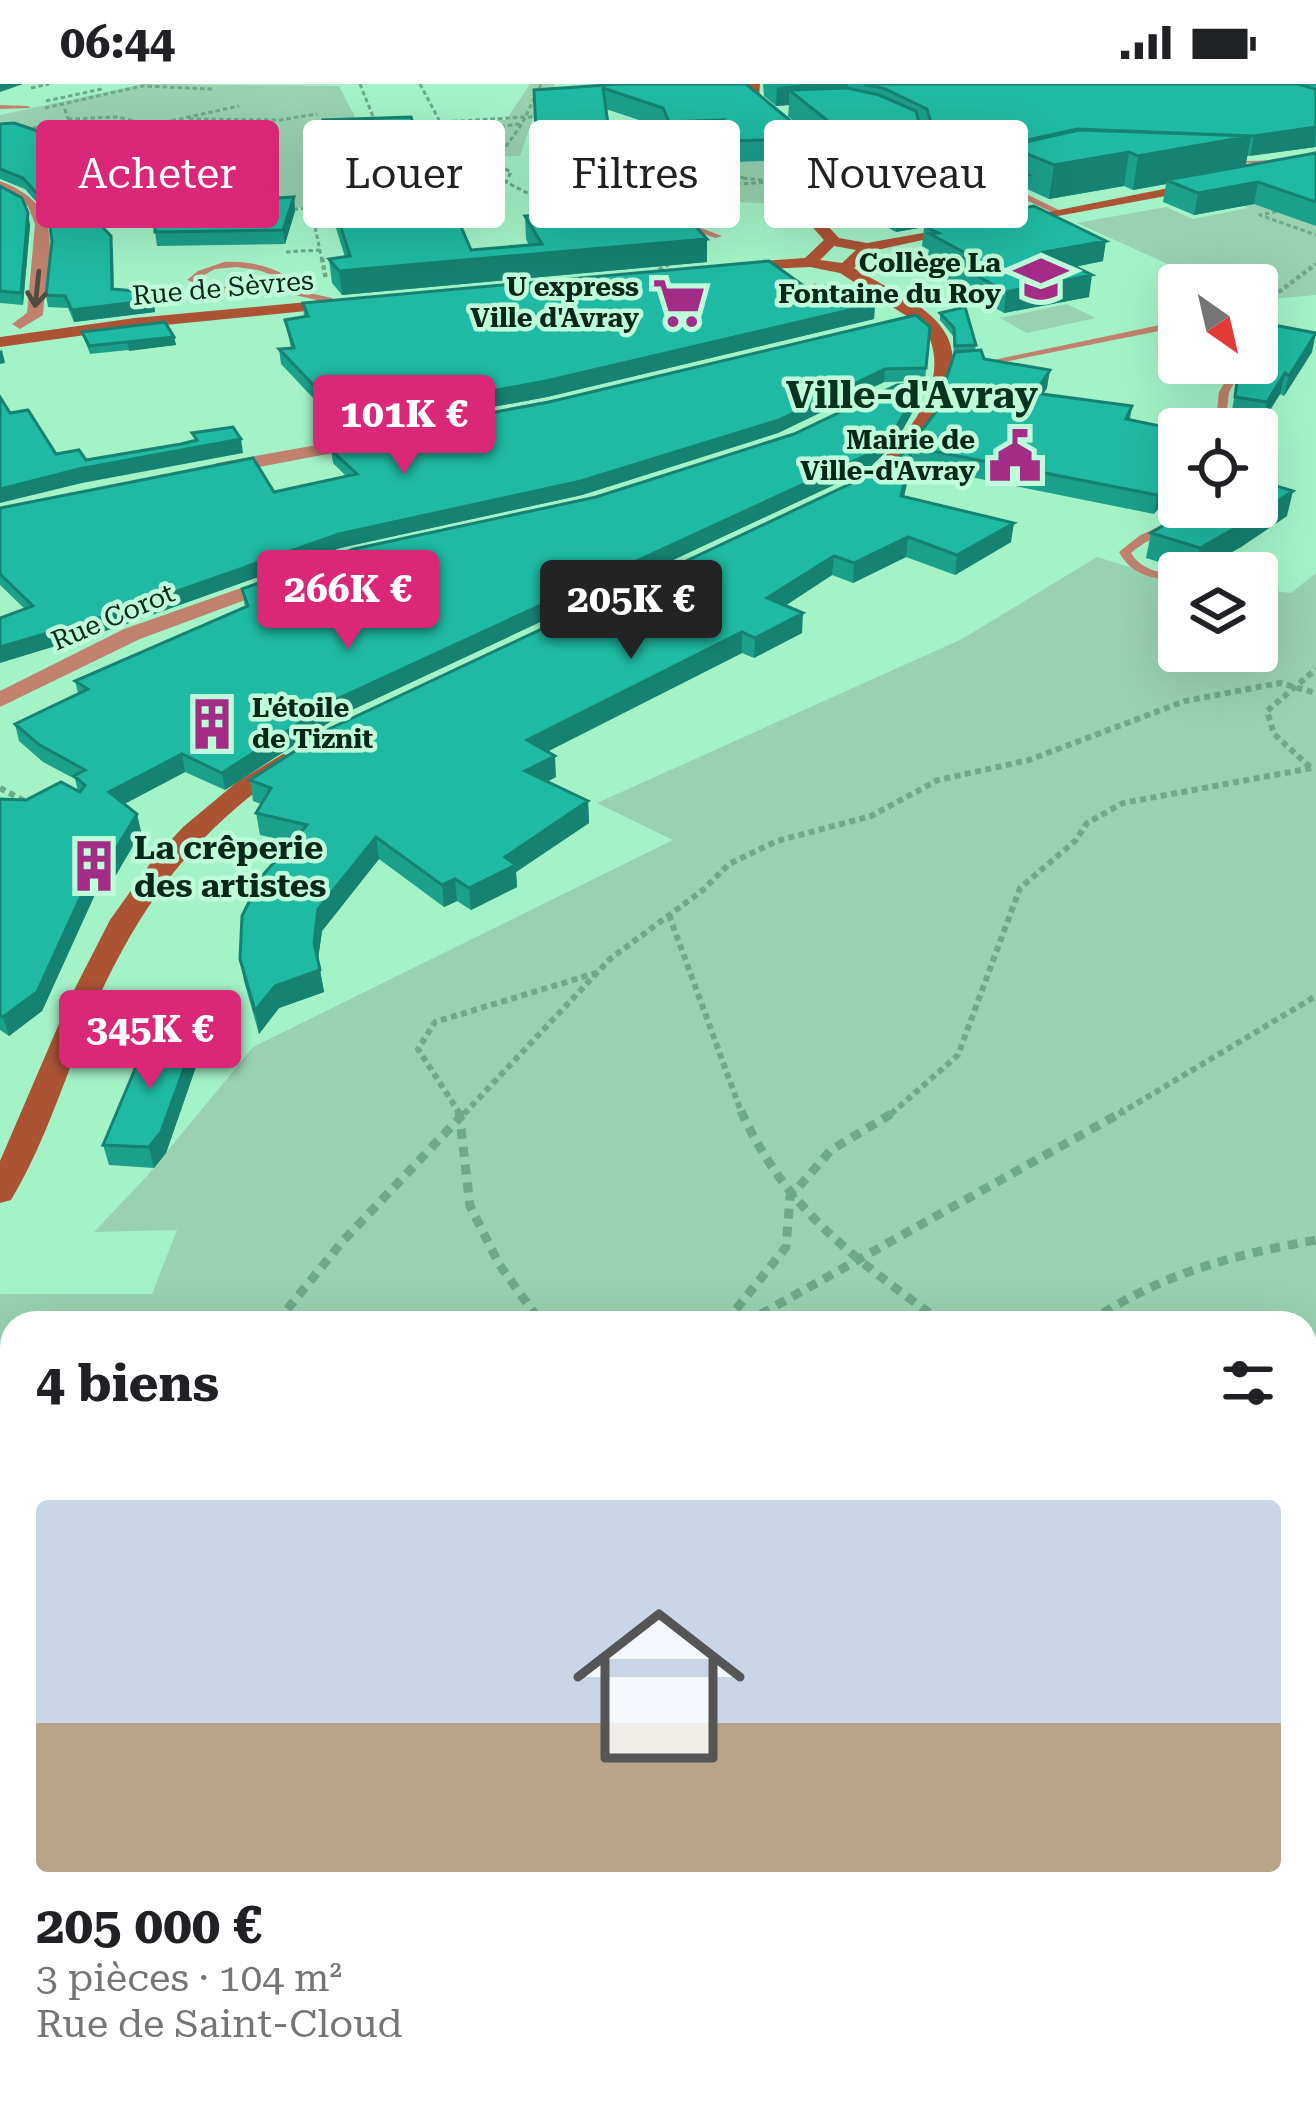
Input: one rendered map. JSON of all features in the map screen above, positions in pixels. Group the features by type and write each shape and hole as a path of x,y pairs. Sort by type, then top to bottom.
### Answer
{"main road":[{"path":"754,84 753,99 786,120"},
{"path":"1234,180 1316,165"},
{"path":"810,262 825,244 834,242 867,248 1215,183"},
{"path":"820,228 834,242"},
{"path":"723,269 810,262 825,269 843,268 867,248"},
{"path":"843,268 900,313"},
{"name":"Rue de Sèvres","path":"0,342 24,330 353,303"},
{"path":"842,495 898,460 929,415 942,362 941,336 921,317"},
{"path":"6,1178 100,966 147,885 209,817 296,754"}],"street":[{"path":"0,185 34,204 42,224 34,315 24,330 0,321"},
{"path":"900,313 921,317"},
{"path":"910,388 937,390"},
{"path":"187,475 419,431"},
{"name":"Rue Corot","path":"0,700 131,634 306,571"}],"lane":[{"path":"0,108 28,105"},
{"path":"0,108 10,112"},
{"path":"1206,162 1281,162 1316,153"},
{"path":"1028,197 1060,212"},
{"path":"695,228 718,236"},
{"path":"277,288 283,277 237,263 199,272 191,280 224,294 277,288 330,302"},
{"path":"814,286 854,304 900,313"},
{"path":"921,317 942,312"},
{"path":"942,362 1006,359 1158,328"},
{"path":"1158,574 1140,570 1128,562 1125,552 1134,542 1172,528"}],"path":[{"path":"28,105 127,84"},
{"path":"360,84 375,120"},
{"path":"420,84 439,120"},
{"path":"505,146 541,84"},
{"path":"64,106 142,86 212,89"},
{"path":"176,120 239,106"},
{"path":"279,120 317,114"},
{"path":"505,120 560,116"},
{"path":"68,119 130,120"},
{"path":"505,125 523,120"},
{"path":"505,169 511,172 506,182 529,193"},
{"path":"741,181 764,182"},
{"path":"1298,208 1260,215 1316,235"},
{"path":"315,228 330,302"},
{"path":"658,270 669,266 667,262 680,261"},
{"path":"1278,292 1316,264"},
{"path":"1314,769 1274,734 1267,711 1316,669"},
{"path":"286,1311 343,1242 597,972 729,864 777,841 872,816 938,780 1029,760 1185,701 1280,683 1316,693"},
{"path":"734,1311 786,1247 790,1197 831,1150 904,1106 958,1055 1020,888 1076,840 1087,823 1123,803 1314,769"},
{"path":"0,788 39,810"},
{"path":"669,915 754,1142 790,1197 860,1261 927,1311"},
{"path":"532,1311 499,1264 470,1206 461,1116 418,1048 435,1022 597,972"},
{"path":"767,1311 1046,1158 1316,996"},
{"path":"1104,1311 1137,1287 1212,1258 1316,1240"}],"green space":[{"path":"143,84 339,86 356,120 303,120 303,207 279,209 279,120 36,120 36,134 0,128 0,115"},
{"path":"530,84 555,84 529,120 520,156 505,157 506,120"},
{"path":"764,157 764,203 740,202 740,158"},
{"path":"1316,170 1316,295 1278,298 1278,264 1168,264 1077,223 1166,207 1193,219 1248,208 1209,189"},
{"path":"1067,304 1096,318 1027,333 1000,318"},
{"path":"1097,557 1158,576 1158,672 1278,672 1278,591 1291,593 1316,573 1316,1311 0,1311 0,1294 152,1294 177,1230 94,1232 147,1176 253,1047 673,840 597,803 962,639"}],"building":[{"path":"621,84 746,84 790,120 764,120 764,140 740,141 740,120 668,120 663,108 603,88 607,120 535,120 534,90"},
{"path":"864,84 1297,84 1316,89 1316,127 1254,136 1077,129 1028,140 1028,120 930,120 927,109"},
{"path":"847,88 879,95 916,111 918,120 827,120 789,90"},
{"path":"411,117 412,120 323,120"},
{"path":"0,124 36,130 36,193 23,178 0,169"},
{"path":"1079,130 1251,136 1054,165 1028,154 1028,141"},
{"path":"1316,153 1316,202 1258,182 1198,193 1166,180"},
{"path":"0,186 22,198 28,213 21,293 0,291"},
{"path":"294,197 283,230 155,232 155,228 279,228 279,198"},
{"path":"1028,207 1106,241 1045,252 1092,275 1006,292 949,260 971,256 930,234 938,233 928,228 1028,228"},
{"path":"50,228 103,228 111,236 112,289 148,292 153,300 72,310 65,296 46,295"},
{"path":"341,228 462,228 471,250 542,244 532,228 697,228 707,239 339,271 329,259 350,256"},
{"path":"769,261 808,289 826,286 843,298 861,297 875,304 546,381 345,418 279,349 294,348 285,320 308,316 303,303"},
{"path":"965,307 976,345 955,346 954,328 940,313"},
{"path":"916,315 930,327 926,368 885,369 779,420 581,481 339,534 112,614 0,647 0,618 33,606 0,574 0,508 253,458 274,492 357,474 331,450 366,442 361,437 549,402"},
{"path":"165,322 174,337 89,346 82,332"},
{"path":"1278,326 1316,333 1267,402 1235,397 1237,384 1278,384"},
{"path":"981,350 984,359 1050,370 1035,393 1132,406 1126,419 1158,426 1158,494 912,447 901,496 1014,523 957,555 908,537 854,563 834,556 767,598 803,613 755,638 742,632 527,740 555,756 525,771 588,801 505,857 516,865 469,888 455,879 442,885 376,837 318,909 314,943 320,970 275,986 255,1011 240,959 242,916 262,876 307,825 256,813 271,788 250,780 329,729 886,467 906,451 935,413 955,352"},
{"path":"921,384 896,428 869,454 337,699 222,773 182,754 109,792 137,814 108,862 97,861 37,992 0,1015 0,799 26,800 61,782 80,792 85,785 74,776 85,770 38,744 15,724 88,689 75,681 248,606 242,589 354,549 596,497 794,434 897,385"},
{"path":"0,397 10,413 28,410 56,454 79,450 86,460 181,444 197,440 192,433 233,427 241,439 0,489"},
{"path":"1278,486 1293,491 1278,501"},
{"path":"1159,528 1235,528 1200,548 1151,533"},
{"path":"149,1036 195,1038 161,1132 149,1147 103,1145"}],"place":[{"name":"Collège La Fontaine du Roy","path":"1041,279"},
{"name":"U express Ville d'Avray","path":"679,303"},
{"name":"Mairie de Ville-d'Avray","path":"1015,456"},
{"name":"L'étoile de Tiznit","path":"212,724"},
{"name":"La crêperie des artistes","path":"94,866"}],"district":[{"name":"Ville-d'Avray","path":"912,394"}]}
